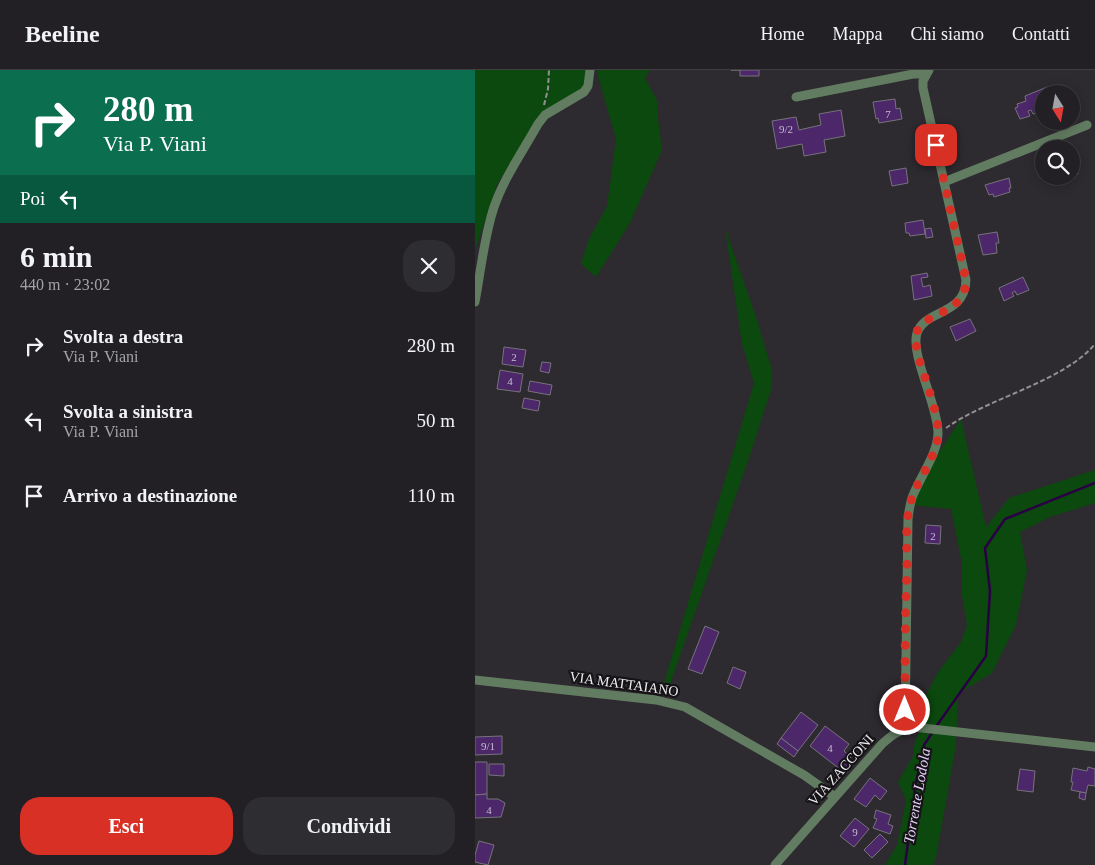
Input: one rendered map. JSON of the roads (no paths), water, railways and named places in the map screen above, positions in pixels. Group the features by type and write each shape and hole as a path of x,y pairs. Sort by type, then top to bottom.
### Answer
{"street":[{"path":"475,302 485,244 494,207 507,180 538,124 545,116 584,92 588,86 590,70"},
{"path":"796,97 927,72 923,88 966,280 966,290 963,296 950,308 926,322 916,335 918,354 937,419 938,434 936,446 913,494 909,512 905,635 909,728 1095,747"},
{"path":"944,182 1087,125"},
{"name":"VIA MATTAIANO","path":"475,680 656,700 685,706 804,775 835,797"},
{"name":"VIA ZACCONI","path":"775,865 882,744 893,734 909,728"}],"waterway":[{"name":"Torrente Lodola","path":"935,728 986,656 990,591 985,548 1005,519 1095,483"},
{"name":"Torrente Lodola","path":"905,865 916,783 924,745 932,733"}]}
